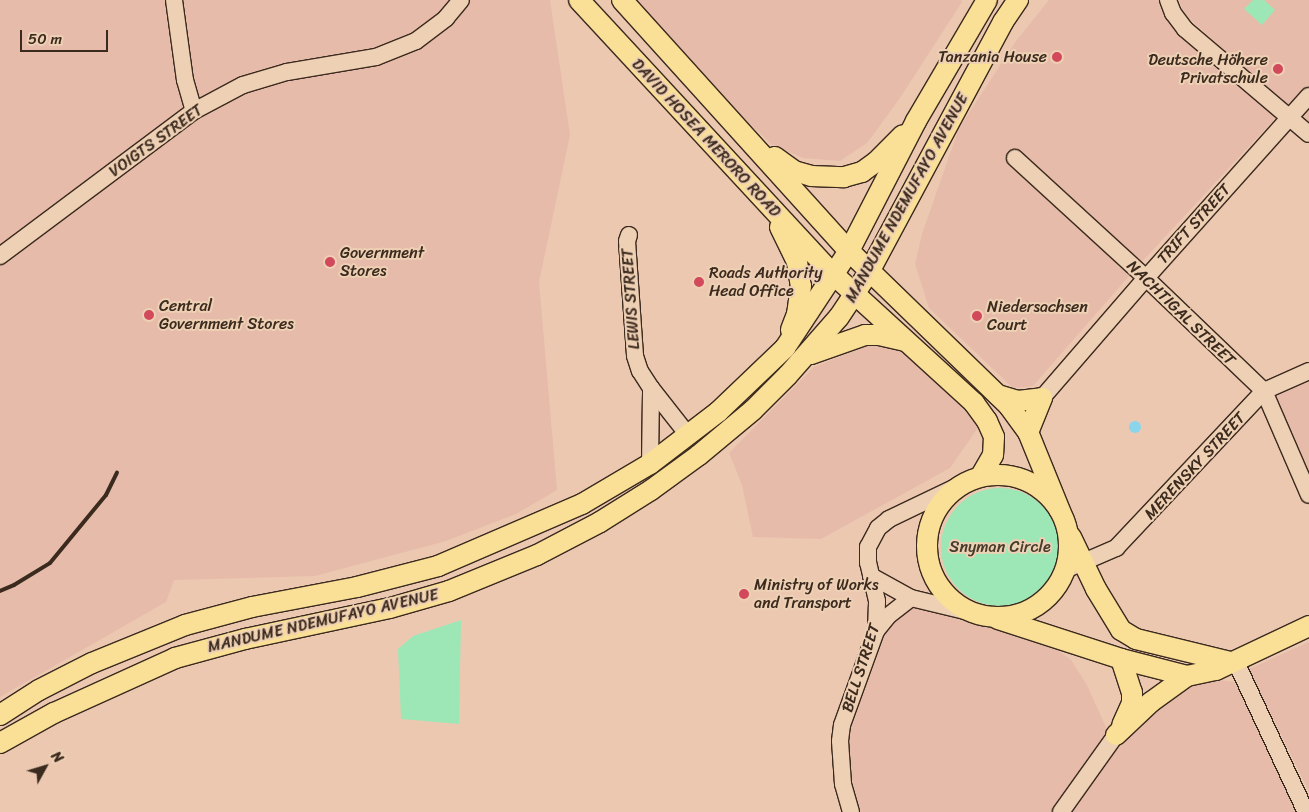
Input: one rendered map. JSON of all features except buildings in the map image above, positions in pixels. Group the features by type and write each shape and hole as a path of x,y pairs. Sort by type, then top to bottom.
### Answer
{"main road":[{"name":"DAVID HOSEA MERORO ROAD","path":"579,0 854,296"},
{"name":"DAVID HOSEA MERORO ROAD","path":"622,0 869,272"},
{"name":"MANDUME NDEMUFAYO AVENUE","path":"0,715 38,690 92,663 185,625 252,607 357,587 438,566 582,504 650,464 745,388 785,348 850,251 916,121 987,0"},
{"name":"MANDUME NDEMUFAYO AVENUE","path":"0,743 54,714 175,658 245,639 390,608 449,591 537,555 600,522 651,490 700,455 753,410 806,356 854,296 869,272 1003,22 1018,0"},
{"path":"736,126 794,170 810,176 826,178 844,177 862,172 891,148 916,121"},
{"path":"764,200 785,236 797,262 801,286 797,314 785,348"},
{"path":"869,272 998,395 1028,432 1063,518 1069,555 1074,567 1121,630 1136,639 1233,661"},
{"path":"854,296 907,341 974,403 987,421 994,437 992,455 980,476"},
{"path":"806,356 865,335 880,335 907,341"},
{"path":"998,395 1018,401 1042,398 1028,432"},
{"path":"1063,518 1049,496 1034,484 1017,477 999,474 980,476 960,485 943,500 931,520 928,549 929,564 938,585 954,601 983,615 1121,659 1187,676"},
{"path":"983,615 1012,616 1030,610 1046,598 1074,567"},
{"path":"1116,736 1151,702 1187,676 1216,670 1309,626"},
{"path":"1116,736 1132,703 1132,692 1121,659"}],"street":[{"path":"174,0 185,80 194,111"},
{"name":"VOIGTS STREET","path":"0,256 194,111 252,82 286,72 376,56 416,41 446,18 461,0"},
{"path":"1168,0 1172,13 1185,29 1309,134"},
{"name":"TRIFT STREET","path":"1042,398 1146,278 1309,96"},
{"name":"NACHTIGAL STREET","path":"1015,158 1146,278 1264,391 1309,495"},
{"name":"LEWIS STREET","path":"629,235 627,241 635,356 640,371 651,388 688,435"},
{"name":"MERENSKY STREET","path":"1074,567 1116,548 1129,538 1264,391 1309,371"},
{"path":"650,464 651,388"},
{"name":"BELL STREET","path":"850,812 841,764 842,725 876,631 878,608 870,576 868,546 878,528 911,507 960,485"},
{"path":"870,576 911,598 983,615"},
{"path":"876,631 888,616 911,598"},
{"path":"1233,661 1306,812"},
{"path":"1061,812 1116,736"}],"shaded area":[{"path":"0,0 550,0 570,135 539,282 557,490 516,514 446,541 315,576 174,580 166,602 0,697"},
{"path":"627,0 961,0 962,2 898,101 867,143 840,161 803,158 771,144 712,88"},
{"path":"1049,0 1168,0 1173,13 1283,110 1136,268 1033,386 1013,388 929,308 915,264 922,234 959,128 1016,41"},
{"name":"Deutsche Höhere Privatschule","path":"1179,0 1309,0 1309,125 1184,14"},
{"path":"869,345 903,345 982,422 950,468 821,539 753,537 742,485 729,453 814,367"},
{"path":"1309,381 1309,476 1275,396"},
{"path":"918,600 1047,642 1071,660 1087,685 1109,734 1054,812 850,812 842,725 876,631"},
{"path":"1309,642 1309,792 1249,669"},
{"path":"1187,676 1235,682 1296,812 1061,812 1110,744"}],"green space":[{"path":"1253,0 1264,0 1275,10 1262,25 1244,9"},
{"name":"Snyman Circle","path":"1000,488 1023,492 1042,505 1055,524 1059,547 1055,570 1042,589 1023,602 1000,606 977,602 958,589 945,570 941,547 945,524 958,505 977,492"},
{"path":"461,620 459,724 401,719 398,649 413,636"}],"water":[{"path":"1137,421 1140,422 1140,432 1133,433 1130,432 1129,425 1130,422"}],"railway":[{"path":"0,591 14,585 50,563 106,495 117,472"}],"place":[{"name":"Tanzania House","path":"1057,57"},
{"name":"Deutsche Höhere Privatschule","path":"1278,69"},
{"name":"Government Stores","path":"330,262"},
{"name":"Roads Authority Head Office","path":"699,282"},
{"name":"Central Government Stores","path":"149,315"},
{"name":"Niedersachsen Court","path":"977,316"},
{"name":"Ministry of Works and Transport","path":"744,594"}]}
